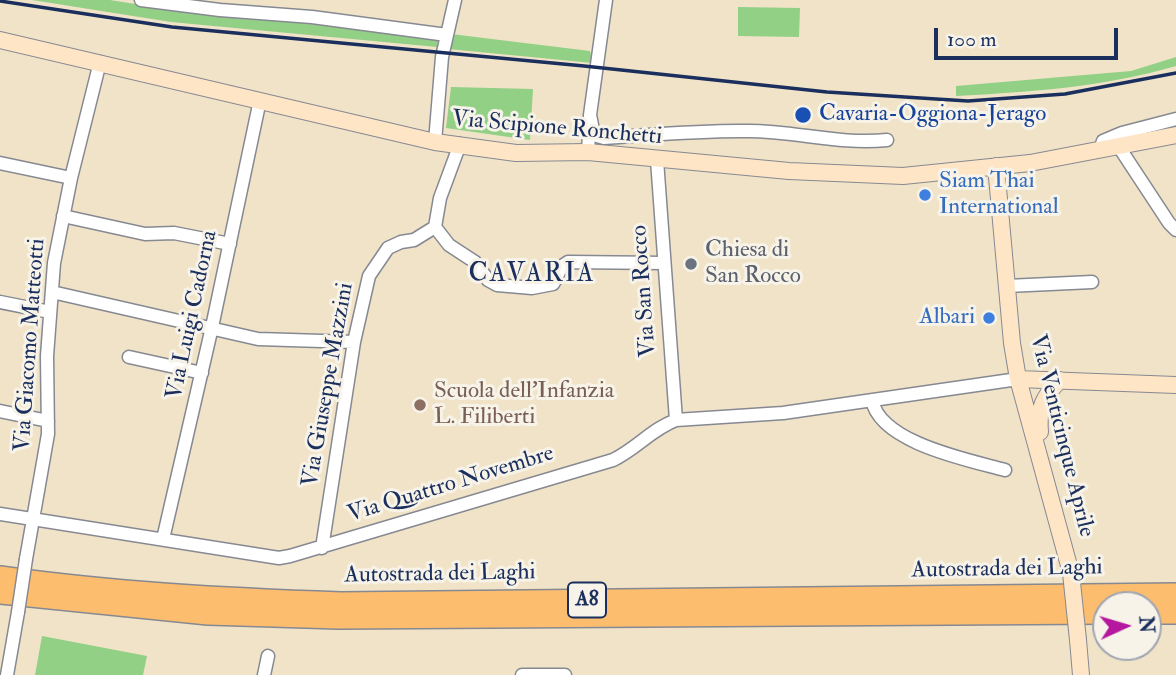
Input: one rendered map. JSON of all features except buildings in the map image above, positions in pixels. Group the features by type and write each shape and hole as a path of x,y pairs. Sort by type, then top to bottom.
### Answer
{"highway":[{"name":"Autostrada dei Laghi","path":"0,576 41,583 207,598 341,603 1176,594"},
{"name":"Autostrada dei Laghi","path":"0,593 208,614 338,618 1092,613"}],"main road":[{"name":"Via Scipione Ronchetti","path":"0,40 435,142 530,154 588,152 789,171 903,176 1030,163 1176,135"},
{"name":"Via Venticinque Aprile","path":"996,166 1012,343 1018,379 1071,573 1081,675"},
{"name":"Via Quattro Novembre","path":"1018,379 1176,385"},
{"path":"1044,469 1040,407 1047,393 1060,380"}],"street":[{"path":"141,0 312,17 447,35"},
{"path":"435,142 442,57 455,0"},
{"path":"588,152 590,115 606,0"},
{"name":"Via Giacomo Matteotti","path":"7,675 48,434 47,356 54,263 71,178 100,62"},
{"name":"Via Luigi Cadorna","path":"163,539 202,373 260,100"},
{"path":"590,115 593,130 597,136 604,138 750,130 826,139 870,142 887,140"},
{"path":"1100,150 1103,141 1122,133 1176,119"},
{"path":"460,144 440,198 435,227 449,245 475,262 488,280 497,285 532,288 553,284 558,278 559,270 568,262 664,263"},
{"path":"1119,147 1176,230"},
{"name":"Via San Rocco","path":"657,160 676,419"},
{"path":"0,163 71,178"},
{"path":"63,216 145,234 174,233 230,244"},
{"name":"Via Giuseppe Mazzini","path":"322,548 354,342 369,276 383,253 394,244 414,240 435,227"},
{"path":"1007,286 1092,282"},
{"path":"52,292 258,339 354,342"},
{"path":"0,302 51,312"},
{"path":"129,357 202,373"},
{"name":"Via Quattro Novembre","path":"0,514 279,558 322,548 612,460 631,451 664,424 676,419 783,412 1018,379"},
{"path":"872,400 874,408 885,421 906,438 964,459 1005,470"},
{"path":"0,411 48,421"},
{"path":"264,675 268,656"},
{"path":"522,675 565,675"}],"green space":[{"path":"32,0 110,0 186,12 306,21 438,38 437,47 171,22"},
{"path":"738,7 800,8 799,37 738,36"},
{"path":"451,34 590,51 593,63 448,49"},
{"path":"1176,57 1176,66 1094,84 956,96 956,86 1131,71"},
{"path":"451,87 533,89 530,140 446,128"},
{"path":"42,636 147,656 143,675 35,675"}],"railway":[{"path":"0,1 172,27 827,92 968,101 1065,94 1176,73"}],"place":[{"name":"Cavaria-Oggiona-Jerago","path":"803,115"},
{"name":"Siam Thai International","path":"925,195"},
{"name":"Chiesa di San Rocco","path":"691,264"},
{"name":"Albari","path":"989,318"},
{"name":"Scuola dell'Infanzia L. Filiberti","path":"420,405"}],"district":[{"name":"CAVARIA","path":"532,275"}]}
